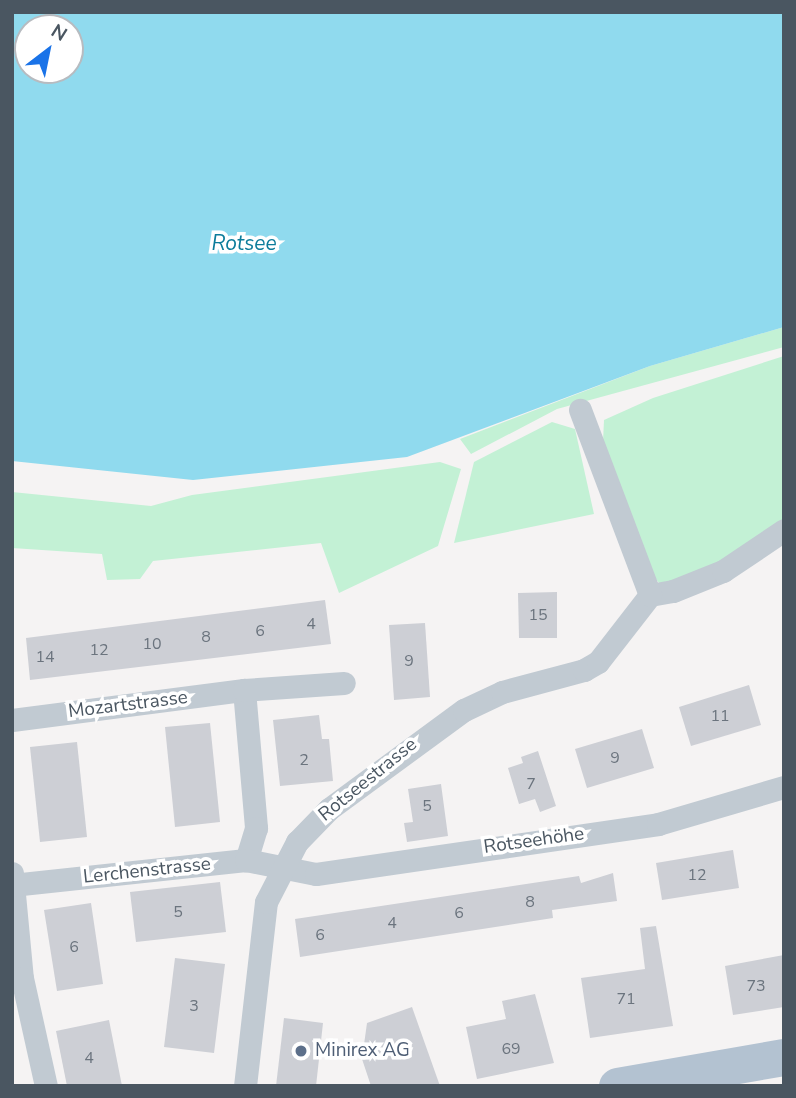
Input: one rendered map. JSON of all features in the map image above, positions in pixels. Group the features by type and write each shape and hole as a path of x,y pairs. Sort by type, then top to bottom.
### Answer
{"main road":[{"path":"617,1086 667,1081 784,1057"}],"street":[{"path":"580,410 650,594 673,591 723,571 784,530"},
{"name":"Rotseestrasse","path":"245,1086 266,902 280,870 297,842 329,809 430,732 502,692 584,670 598,662 650,594"},
{"name":"Mozartstrasse","path":"12,720 244,690 344,683"},
{"path":"244,690 256,828 246,860"},
{"name":"Rotseehöhe","path":"280,870 316,874 658,824 784,788"},
{"name":"Lerchenstrasse","path":"13,885 246,860 280,870"},
{"path":"12,873 17,978 46,1086"}],"green space":[{"path":"784,327 784,347 557,409 471,454 460,439 650,366"},
{"path":"784,356 784,528 694,577 659,583 649,570 603,442 604,420 653,398"},
{"path":"552,422 575,429 594,514 454,543 474,462"},
{"path":"440,462 461,469 438,546 339,593 321,543 153,561 140,579 107,580 102,554 12,548 12,492 151,506 192,495"}],"water":[{"name":"Rotsee","path":"12,12 784,12 784,327 650,366 407,457 193,480 12,461"}],"building":[{"path":"557,592 557,638 519,638 518,593"},
{"path":"325,600 331,644 30,680 26,638"},
{"path":"425,623 430,697 394,700 389,625"},
{"path":"749,685 761,725 691,746 679,707"},
{"path":"319,715 322,739 329,739 333,781 280,786 273,720"},
{"path":"210,723 220,822 175,827 165,727"},
{"path":"642,729 654,768 587,788 575,749"},
{"path":"77,742 87,837 40,842 30,747"},
{"path":"538,751 556,806 540,812 535,799 519,804 508,768 523,763 521,757"},
{"path":"441,784 448,836 407,842 404,823 413,822 408,789"},
{"path":"733,850 739,888 662,900 656,863"},
{"path":"613,873 617,901 552,910 553,918 300,957 295,919 579,876 581,883"},
{"path":"220,882 226,932 136,942 130,892"},
{"path":"91,903 103,984 57,991 44,910"},
{"path":"656,926 673,1026 590,1038 581,978 645,969 640,928"},
{"path":"784,955 784,1007 733,1015 725,966"},
{"path":"175,958 225,964 214,1053 164,1047"},
{"path":"535,994 554,1063 477,1079 466,1027 506,1019 502,1001"},
{"path":"412,1007 440,1086 371,1086 362,1059 367,1023"},
{"path":"284,1018 323,1023 316,1086 276,1086"},
{"path":"109,1020 122,1086 67,1086 56,1031"}],"place":[{"name":"Minirex AG","path":"301,1051"}]}
